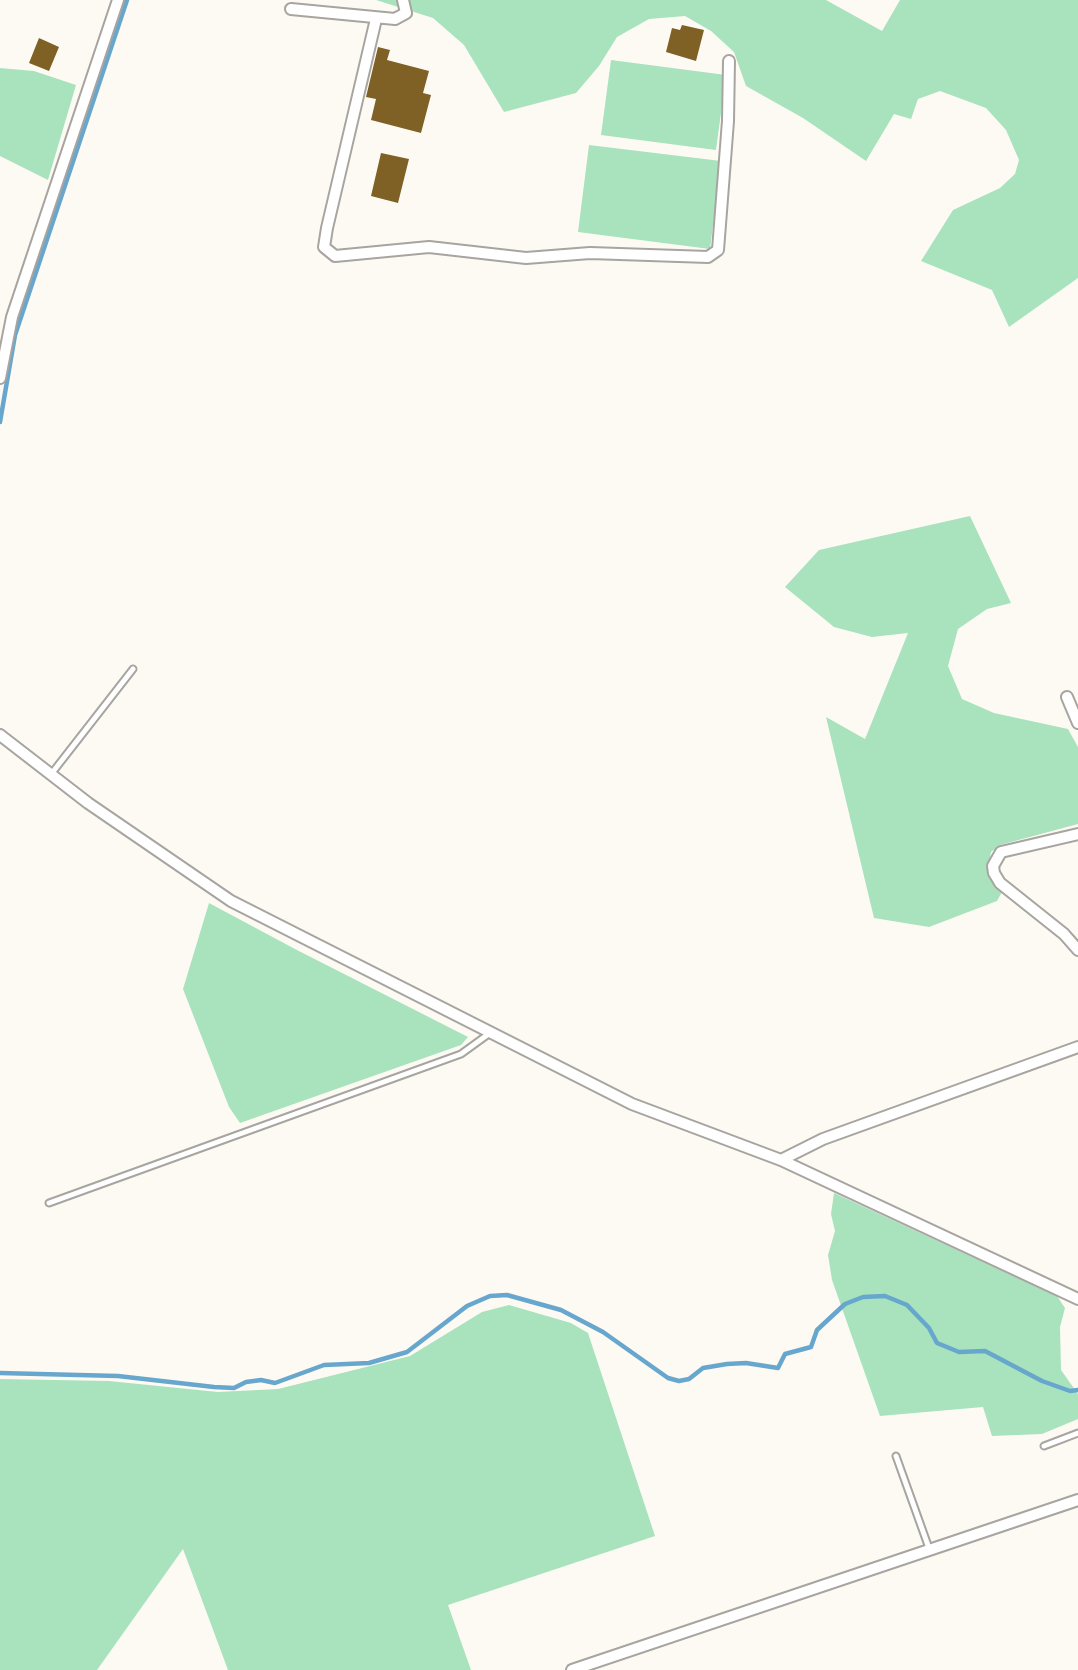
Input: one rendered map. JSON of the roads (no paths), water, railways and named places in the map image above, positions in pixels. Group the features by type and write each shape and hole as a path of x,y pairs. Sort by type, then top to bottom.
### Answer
{"street":[{"path":"0,378 12,317 118,0"},
{"path":"291,9 316,9 376,19 402,16 407,7 403,0"},
{"path":"376,19 327,228 324,247 335,257 429,247 526,258 590,253 708,257 718,250 729,121 729,61"},
{"path":"1067,697 1078,723"},
{"path":"0,735 88,803 231,901 632,1104 781,1160 1078,1299"},
{"path":"1078,834 1001,852 993,866 1000,883 1064,934 1078,950"},
{"path":"781,1160 822,1139 1078,1047"},
{"path":"572,1670 1078,1500"}],"lane":[{"path":"52,773 133,669"},
{"path":"49,1203 461,1054 490,1033"},
{"path":"1044,1446 1078,1433"},
{"path":"896,1456 930,1551"}],"waterway":[{"path":"0,422 15,335 127,0"},
{"path":"0,1373 118,1376 234,1388 246,1382 261,1380 275,1383 324,1365 369,1363 407,1352 467,1306 490,1296 507,1295 561,1310 603,1332 668,1378 679,1381 689,1379 703,1368 727,1364 746,1363 778,1368 785,1354 811,1347 817,1330 845,1304 863,1297 885,1296 907,1305 929,1328 937,1343 959,1352 985,1351 1042,1381 1070,1391 1078,1390"}]}
